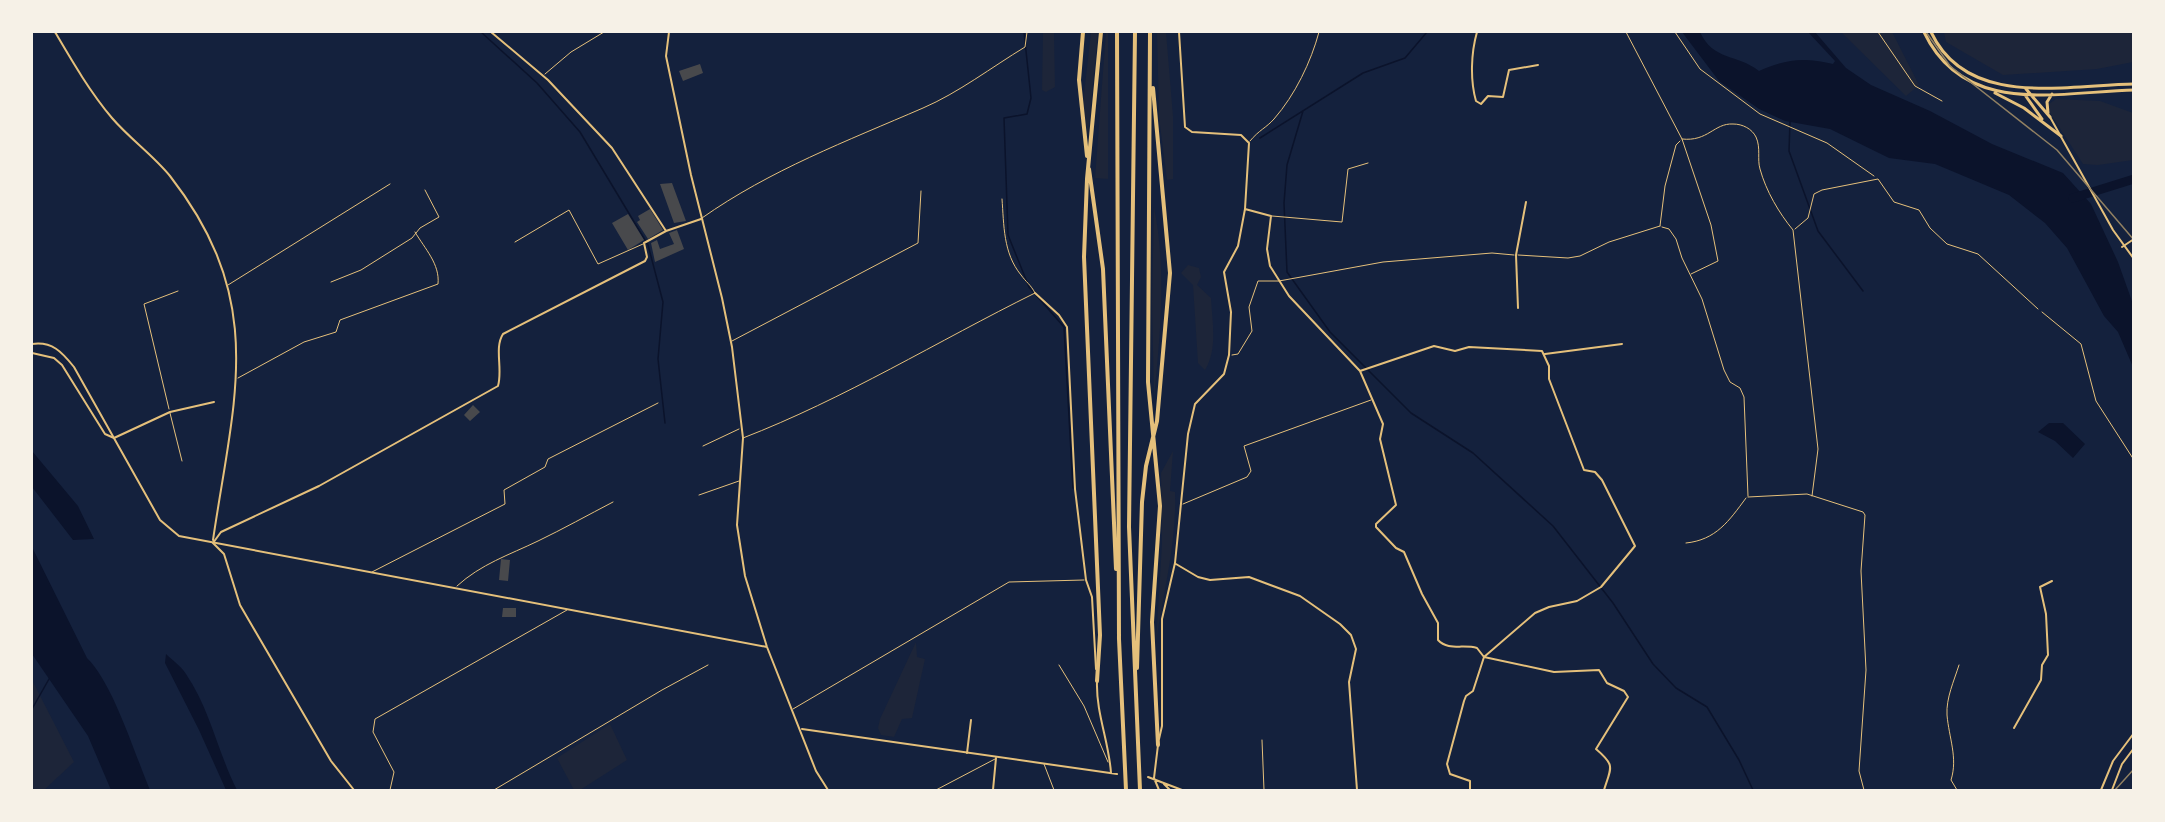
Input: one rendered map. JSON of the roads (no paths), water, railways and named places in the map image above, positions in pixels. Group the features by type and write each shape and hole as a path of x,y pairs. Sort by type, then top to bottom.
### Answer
{"highway":[{"path":"1083,32 1079,80 1083,131 1103,269 1126,790"},
{"path":"1097,681 1100,635 1084,257 1087,179 1101,32"},
{"path":"1117,32 1119,639"},
{"path":"1135,32 1129,527 1140,790"},
{"path":"1150,32 1148,382 1160,506 1152,622 1158,745"},
{"path":"1136,702 1142,502 1146,466 1157,421 1170,273 1151,66"}],"main road":[{"path":"1924,32 1944,62 1955,73 2015,102 2048,124 2061,136"},
{"path":"1932,32 1943,49 1972,75 1995,84 2026,88 2133,84"},
{"path":"1982,88 2032,95 2133,90"},
{"path":"2026,88 2050,117"},
{"path":"2050,117 2047,102 2052,93"},
{"path":"2025,94 2048,124"}],"street":[{"path":"55,32 86,83 112,118 169,175 185,197 219,258 233,300 238,347 238,378 213,543"},
{"path":"491,32 543,76 612,148 666,231"},
{"path":"669,32 666,56 701,219 731,342 743,438 737,532 745,576 767,647 802,729 816,771 828,790"},
{"path":"1159,790 1154,778 1162,726 1162,619 1175,563 1191,412 1195,404 1224,374 1229,355 1231,312 1224,272 1238,246 1245,209 1249,143 1241,135 1192,132 1185,127 1179,32"},
{"path":"1478,32 1473,47 1473,91 1476,101 1481,104 1488,96 1503,97 1509,70 1538,65"},
{"path":"2025,94 2026,88"},
{"path":"2050,117 2122,247 2133,259"},
{"path":"1518,308 1516,255 1526,202"},
{"path":"1245,209 1271,216 1267,249 1270,266 1289,296 1360,371 1383,424 1380,439 1396,505 1376,524 1376,528 1396,548 1404,552 1422,594 1438,623 1438,639 1442,644 1477,648 1484,657 1554,672 1599,670 1606,683 1624,691 1628,697 1596,749 1611,761 1604,790"},
{"path":"213,543 221,532 319,486 498,386 501,370 499,345 503,334 645,261 647,257 644,243 666,231 701,219"},
{"path":"2122,247 2133,239"},
{"path":"1035,293 1059,315 1067,327 1075,489 1086,580 1092,597 1096,702 1110,749 1112,773"},
{"path":"32,344 46,344 61,350 167,528 179,536 767,647"},
{"path":"1360,371 1434,346 1450,351 1469,347 1535,349 1545,354 1622,344"},
{"path":"32,353 54,358 62,365 105,434 114,438 170,412 214,402"},
{"path":"1470,790 1470,781 1450,774 1447,764 1464,701 1473,691 1484,657 1535,613 1549,607 1577,601 1601,587 1635,546 1602,480 1595,472 1584,470 1549,379 1545,354"},
{"path":"213,543 224,554 240,605 331,761 354,790"},
{"path":"1175,563 1198,577 1210,580 1249,577 1299,596 1340,624 1351,635 1356,648 1349,682 1357,790"},
{"path":"2014,728 2041,680 2042,665 2048,656 2046,614 2040,587 2052,581"},
{"path":"967,753 971,720"},
{"path":"802,729 1117,774"},
{"path":"2101,790 2114,761 2133,733"},
{"path":"2112,790 2122,764 2133,748"},
{"path":"993,790 996,758"},
{"path":"1148,777 1182,790"},
{"path":"1163,782 1170,790"}],"lane":[{"path":"543,76 571,52 604,32"},
{"path":"701,219 727,200 783,169 933,103 1025,47 1027,32"},
{"path":"1249,143 1259,129 1274,120 1291,96 1306,68 1319,32"},
{"path":"1626,32 1682,139 1711,225 1719,261 1689,275"},
{"path":"1682,139 1696,141 1726,124 1747,127 1758,142 1759,167 1770,192 1782,217 1793,230 1818,449 1812,496"},
{"path":"1660,226 1665,186 1676,145 1682,139"},
{"path":"1271,216 1342,222 1348,169 1368,163"},
{"path":"1793,230 1808,218 1814,194 1822,190 1878,179 1894,202 1919,210 1930,228 1947,244 1978,254 2038,309"},
{"path":"228,285 390,184"},
{"path":"331,282 361,270 412,238 415,232 439,217 425,190"},
{"path":"731,342 918,243 921,191"},
{"path":"743,438 820,406 943,339 1035,293 1029,282 1021,276 1005,244 1002,199"},
{"path":"515,242 569,210 598,264 644,243"},
{"path":"1229,355 1238,354 1252,331 1249,307 1257,281 1279,281 1383,262 1491,253 1568,258 1580,256 1609,242 1660,226 1670,229 1689,275 1702,299 1724,370 1730,382 1740,388 1744,397 1749,479 1748,497 1717,533 1706,539 1686,543"},
{"path":"238,378 304,342 336,332 340,320 438,284 439,275 434,261 415,232"},
{"path":"178,291 144,304 182,461"},
{"path":"1181,505 1247,477 1251,471 1244,446 1371,400"},
{"path":"370,573 505,504 504,490 544,467 548,459 658,403"},
{"path":"703,446 742,428"},
{"path":"699,495 740,480"},
{"path":"1748,497 1792,494 1812,496 1849,507 1865,515 1861,571 1866,670 1859,771 1864,790"},
{"path":"454,588 472,572 537,542 613,502"},
{"path":"792,709 1009,582 1086,580"},
{"path":"390,790 394,772 374,732 375,719 569,609"},
{"path":"494,790 708,665"},
{"path":"1059,665 1084,706 1106,753 1112,773"},
{"path":"1957,790 1951,780 1955,762 1947,714 1948,699 1959,665"},
{"path":"1262,740 1264,790"},
{"path":"936,790 996,758"},
{"path":"1044,764 1054,790"}],"waterway":[{"path":"481,32 537,83 580,132 648,245 663,302 658,359 665,423"},
{"path":"1024,32 1031,98 1027,114 1004,118 1008,235 1029,287 1064,327 1073,488"},
{"path":"1260,138 1363,73 1405,58 1427,32"},
{"path":"1303,111 1287,165 1284,203 1287,272 1330,332 1411,413 1473,453 1553,526 1613,603 1653,664 1676,688 1707,707 1739,760 1753,790"},
{"path":"1790,122 1789,151 1818,231 1863,291"},
{"path":"2073,198 2134,179"},
{"path":"32,709 49,679"}],"railway":[{"path":"1926,32 1950,66 2057,150 2134,240"},
{"path":"2115,790 2134,769"}]}
